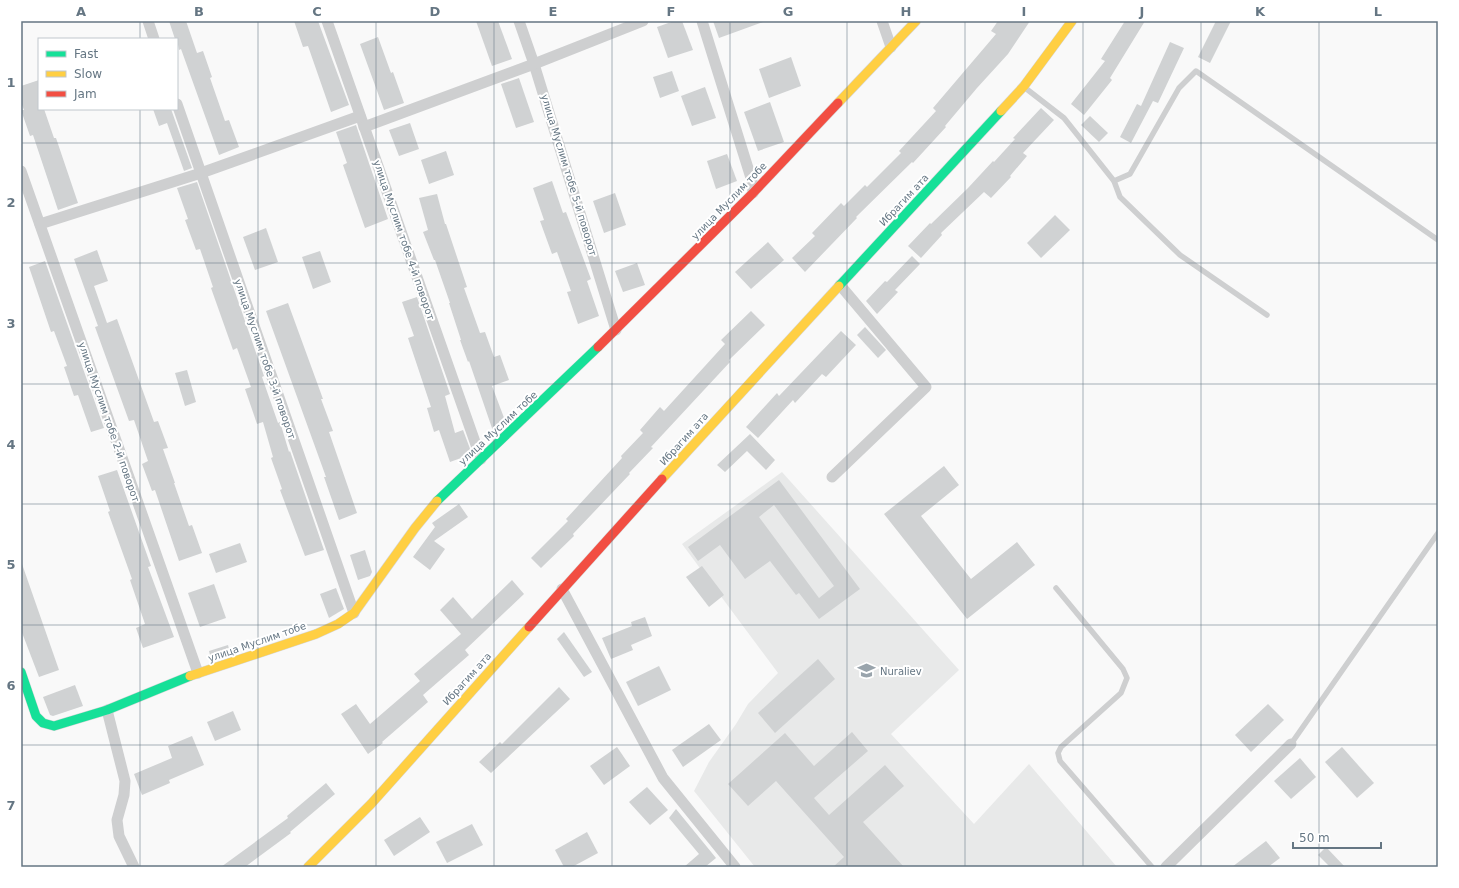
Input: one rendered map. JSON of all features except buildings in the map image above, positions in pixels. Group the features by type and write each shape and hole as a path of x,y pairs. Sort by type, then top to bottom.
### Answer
{"street":[{"path":"148,21 154,38"},
{"name":"улица Муслим тобе 4-й поворот","path":"327,21 481,459"},
{"name":"улица Муслим тобе 5-й поворот","path":"519,21 534,64 616,330"},
{"path":"364,127 534,64 643,21"},
{"path":"702,21 752,181 753,193"},
{"path":"882,21 891,47"},
{"name":"улица Муслим тобе","path":"21,672 33,710 39,720 48,726 54,726 107,710 198,673 316,634 338,624 354,613 415,528 436,502 616,330 753,193 916,21"},
{"name":"Ибрагим ата","path":"308,867 371,804 562,589 1024,86 1072,21"},
{"name":"улица Муслим тобе 3-й поворот","path":"178,107 354,613"},
{"path":"40,224 201,173 360,116"},
{"name":"улица Муслим тобе 2-й поворот","path":"21,171 198,673"},
{"path":"832,477 926,387 840,285"},
{"path":"562,589 663,778 734,867"},
{"path":"107,710 125,781 124,796 117,820 119,836 134,867"},
{"path":"1166,867 1291,744"}],"lane":[{"path":"1114,181 1130,174 1179,88 1196,71 1438,240"},
{"path":"1024,86 1064,118 1114,181 1120,197 1180,255 1267,315"},
{"path":"1291,744 1438,533"},
{"path":"1056,588 1123,670 1127,678 1121,693 1061,747 1058,753 1060,761 1152,867"}],"shaded area":[{"name":"Nuraliev","path":"782,472 959,670 891,734 974,824 1029,764 1117,867 755,867 694,791 709,762 736,724 748,704 778,673 682,544"}],"traffic: fast":[{"path":"839,286 1001,111"},
{"path":"437,501 598,347"},
{"path":"21,672 36,716 43,723 54,726 107,710 190,676"}],"traffic: slow":[{"path":"838,103 916,21"},
{"path":"1001,111 1024,86 1072,21"},
{"path":"662,479 839,286"},
{"path":"190,676 316,634 338,624 354,613 415,528 437,501"},
{"path":"308,867 371,804 529,627"}],"traffic: jam":[{"path":"598,347 753,193 838,103"},
{"path":"529,627 662,479"}],"place":[{"name":"Nuraliev","path":"867,671"}]}
